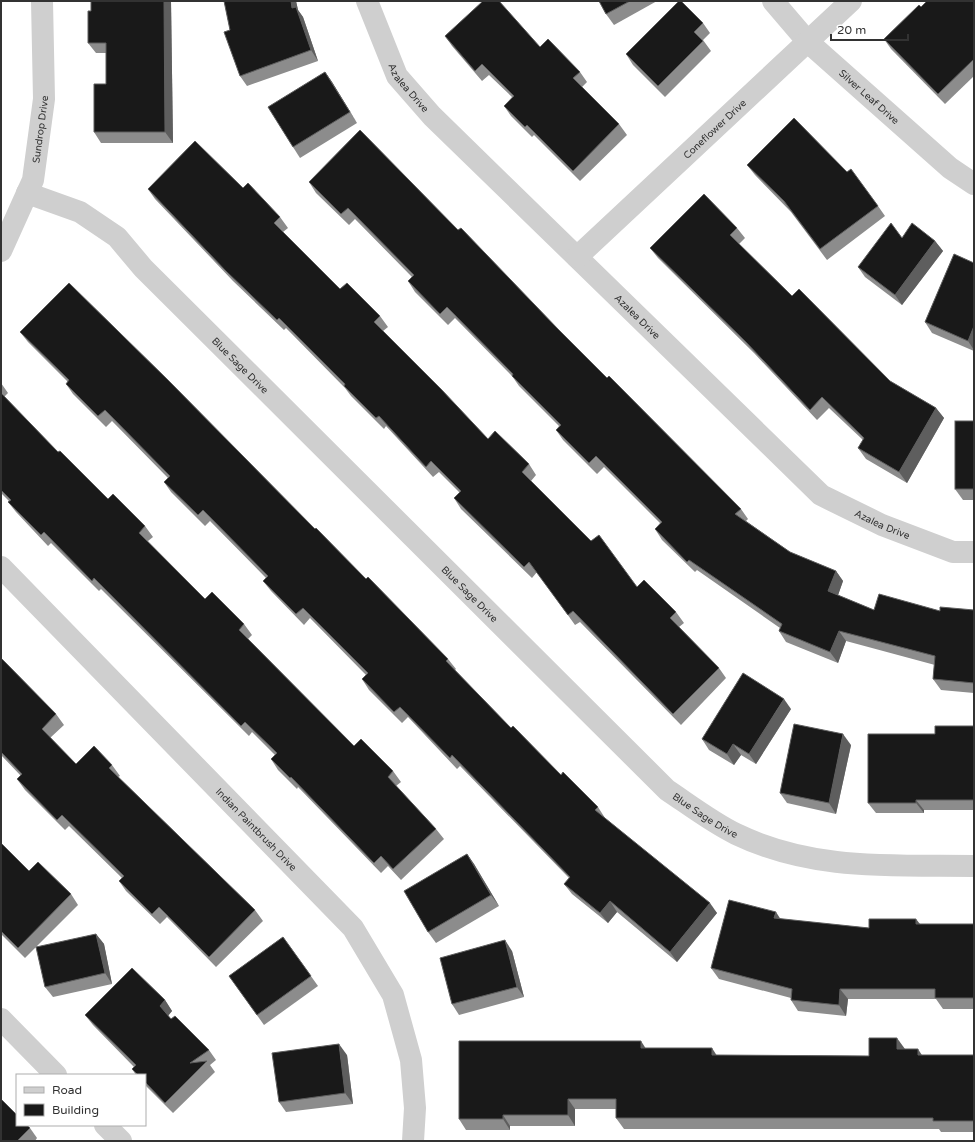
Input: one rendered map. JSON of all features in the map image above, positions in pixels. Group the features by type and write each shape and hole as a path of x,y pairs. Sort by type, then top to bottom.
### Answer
{"street":[{"name":"Sundrop Drive","path":"1,251 33,180 44,99 42,1"},
{"name":"Azalea Drive","path":"367,1 397,76 432,116 821,494 882,525 953,552 974,552"},
{"name":"Silver Leaf Drive","path":"772,1 808,42 950,168 974,184"},
{"name":"Coneflower Drive","path":"577,257 852,1"},
{"name":"Blue Sage Drive","path":"27,193 80,212 117,237 144,268 667,790 735,834 800,857 852,865 974,866"},
{"name":"Indian Paintbrush Drive","path":"1,567 354,928 393,995 411,1060 415,1108 413,1141"},
{"path":"1,1019 55,1074"},
{"path":"106,1126 121,1141"}],"building":[{"path":"91,1 164,1 165,132 94,132 94,84 106,84 106,43 88,43 88,11 91,11"},
{"path":"224,1 291,1 292,8 296,7 311,50 240,76 224,32 230,30"},
{"path":"483,1 499,1 540,47 548,39 580,72 573,78 619,124 573,171 527,125 525,127 504,106 514,96 482,64 475,71 445,36"},
{"path":"599,1 630,1 606,14"},
{"path":"679,1 681,1 703,23 694,32 703,41 658,86 626,54"},
{"path":"927,1 974,1 974,59 938,94 884,39 919,5 921,7"},
{"path":"325,72 350,112 293,147 268,107"},
{"path":"794,118 847,172 851,169 878,206 820,249 784,201 747,165"},
{"path":"360,130 458,230 461,228 558,329 607,378 609,376 741,509 735,514 790,552 836,571 828,591 874,610 879,594 940,611 940,607 974,610 974,683 933,679 935,656 839,631 830,652 779,631 782,624 689,560 687,562 655,529 662,522 596,456 589,463 556,430 561,425 447,307 440,314 408,281 414,275 348,208 341,214 309,182"},
{"path":"195,141 243,188 248,183 280,217 274,223 340,289 347,283 380,316 374,322 441,389 488,439 495,431 529,464 522,472 591,541 599,535 637,587 644,580 676,612 670,618 719,668 673,714 573,611 568,615 529,562 524,567 454,498 461,491 431,461 426,467 379,416 376,418 344,386 345,384 279,318 277,320 226,271 148,189"},
{"path":"704,194 737,228 730,235 792,296 799,289 890,381 936,408 899,472 858,448 864,438 822,397 810,410 746,342 650,248"},
{"path":"891,223 902,238 912,223 935,241 895,295 858,267"},
{"path":"954,254 974,263 974,326 968,341 925,322"},
{"path":"69,283 168,380 315,529 316,528 366,579 368,577 448,659 446,661 511,728 513,726 561,775 563,772 598,807 595,810 710,903 670,952 610,901 600,913 564,884 570,877 452,755 450,758 400,707 394,712 362,679 368,673 303,608 296,614 263,581 268,576 203,510 198,515 164,482 170,476 105,410 98,416 66,384 69,380 20,332"},
{"path":"1,393 58,452 60,451 108,499 113,494 145,526 139,533 205,599 212,592 244,624 239,630 354,746 361,739 393,771 388,777 436,829 393,869 381,856 374,863 291,777 290,778 271,759 277,753 245,722 241,726 94,578 92,581 44,532 41,535 8,502 11,500 1,490"},
{"path":"955,421 974,421 974,489 955,489"},
{"path":"1,658 56,714 42,729 76,764 94,746 112,765 109,768 255,910 209,957 159,907 152,914 119,881 124,876 62,815 57,820 17,779 22,774 1,752"},
{"path":"743,673 784,699 749,754 733,744 727,754 702,739"},
{"path":"794,724 843,734 829,803 780,793"},
{"path":"935,726 974,726 974,800 916,800 916,803 868,803 868,734 935,734"},
{"path":"1,843 29,871 38,862 71,894 18,948 1,931"},
{"path":"467,854 491,895 428,932 404,891"},
{"path":"729,900 776,912 774,918 869,928 869,919 916,919 916,924 974,924 974,998 935,998 935,989 840,989 839,1005 791,1000 792,989 711,968"},
{"path":"96,934 105,973 45,987 36,947"},
{"path":"283,937 311,976 257,1015 229,976"},
{"path":"505,940 517,987 452,1004 440,958"},
{"path":"132,968 165,1000 160,1006 171,1019 175,1016 209,1050 190,1063 207,1061 165,1103 146,1083 146,1074 137,1074 132,1069 136,1065 85,1015"},
{"path":"869,1038 897,1038 897,1049 918,1049 918,1055 974,1055 974,1121 933,1121 933,1118 616,1118 616,1099 568,1099 568,1115 503,1115 503,1119 459,1119 459,1041 641,1041 641,1048 712,1048 712,1055 869,1056"},
{"path":"339,1044 345,1093 279,1102 272,1053"},
{"path":"1,1099 16,1114 16,1126 28,1126 30,1128 17,1141 1,1141"}]}
